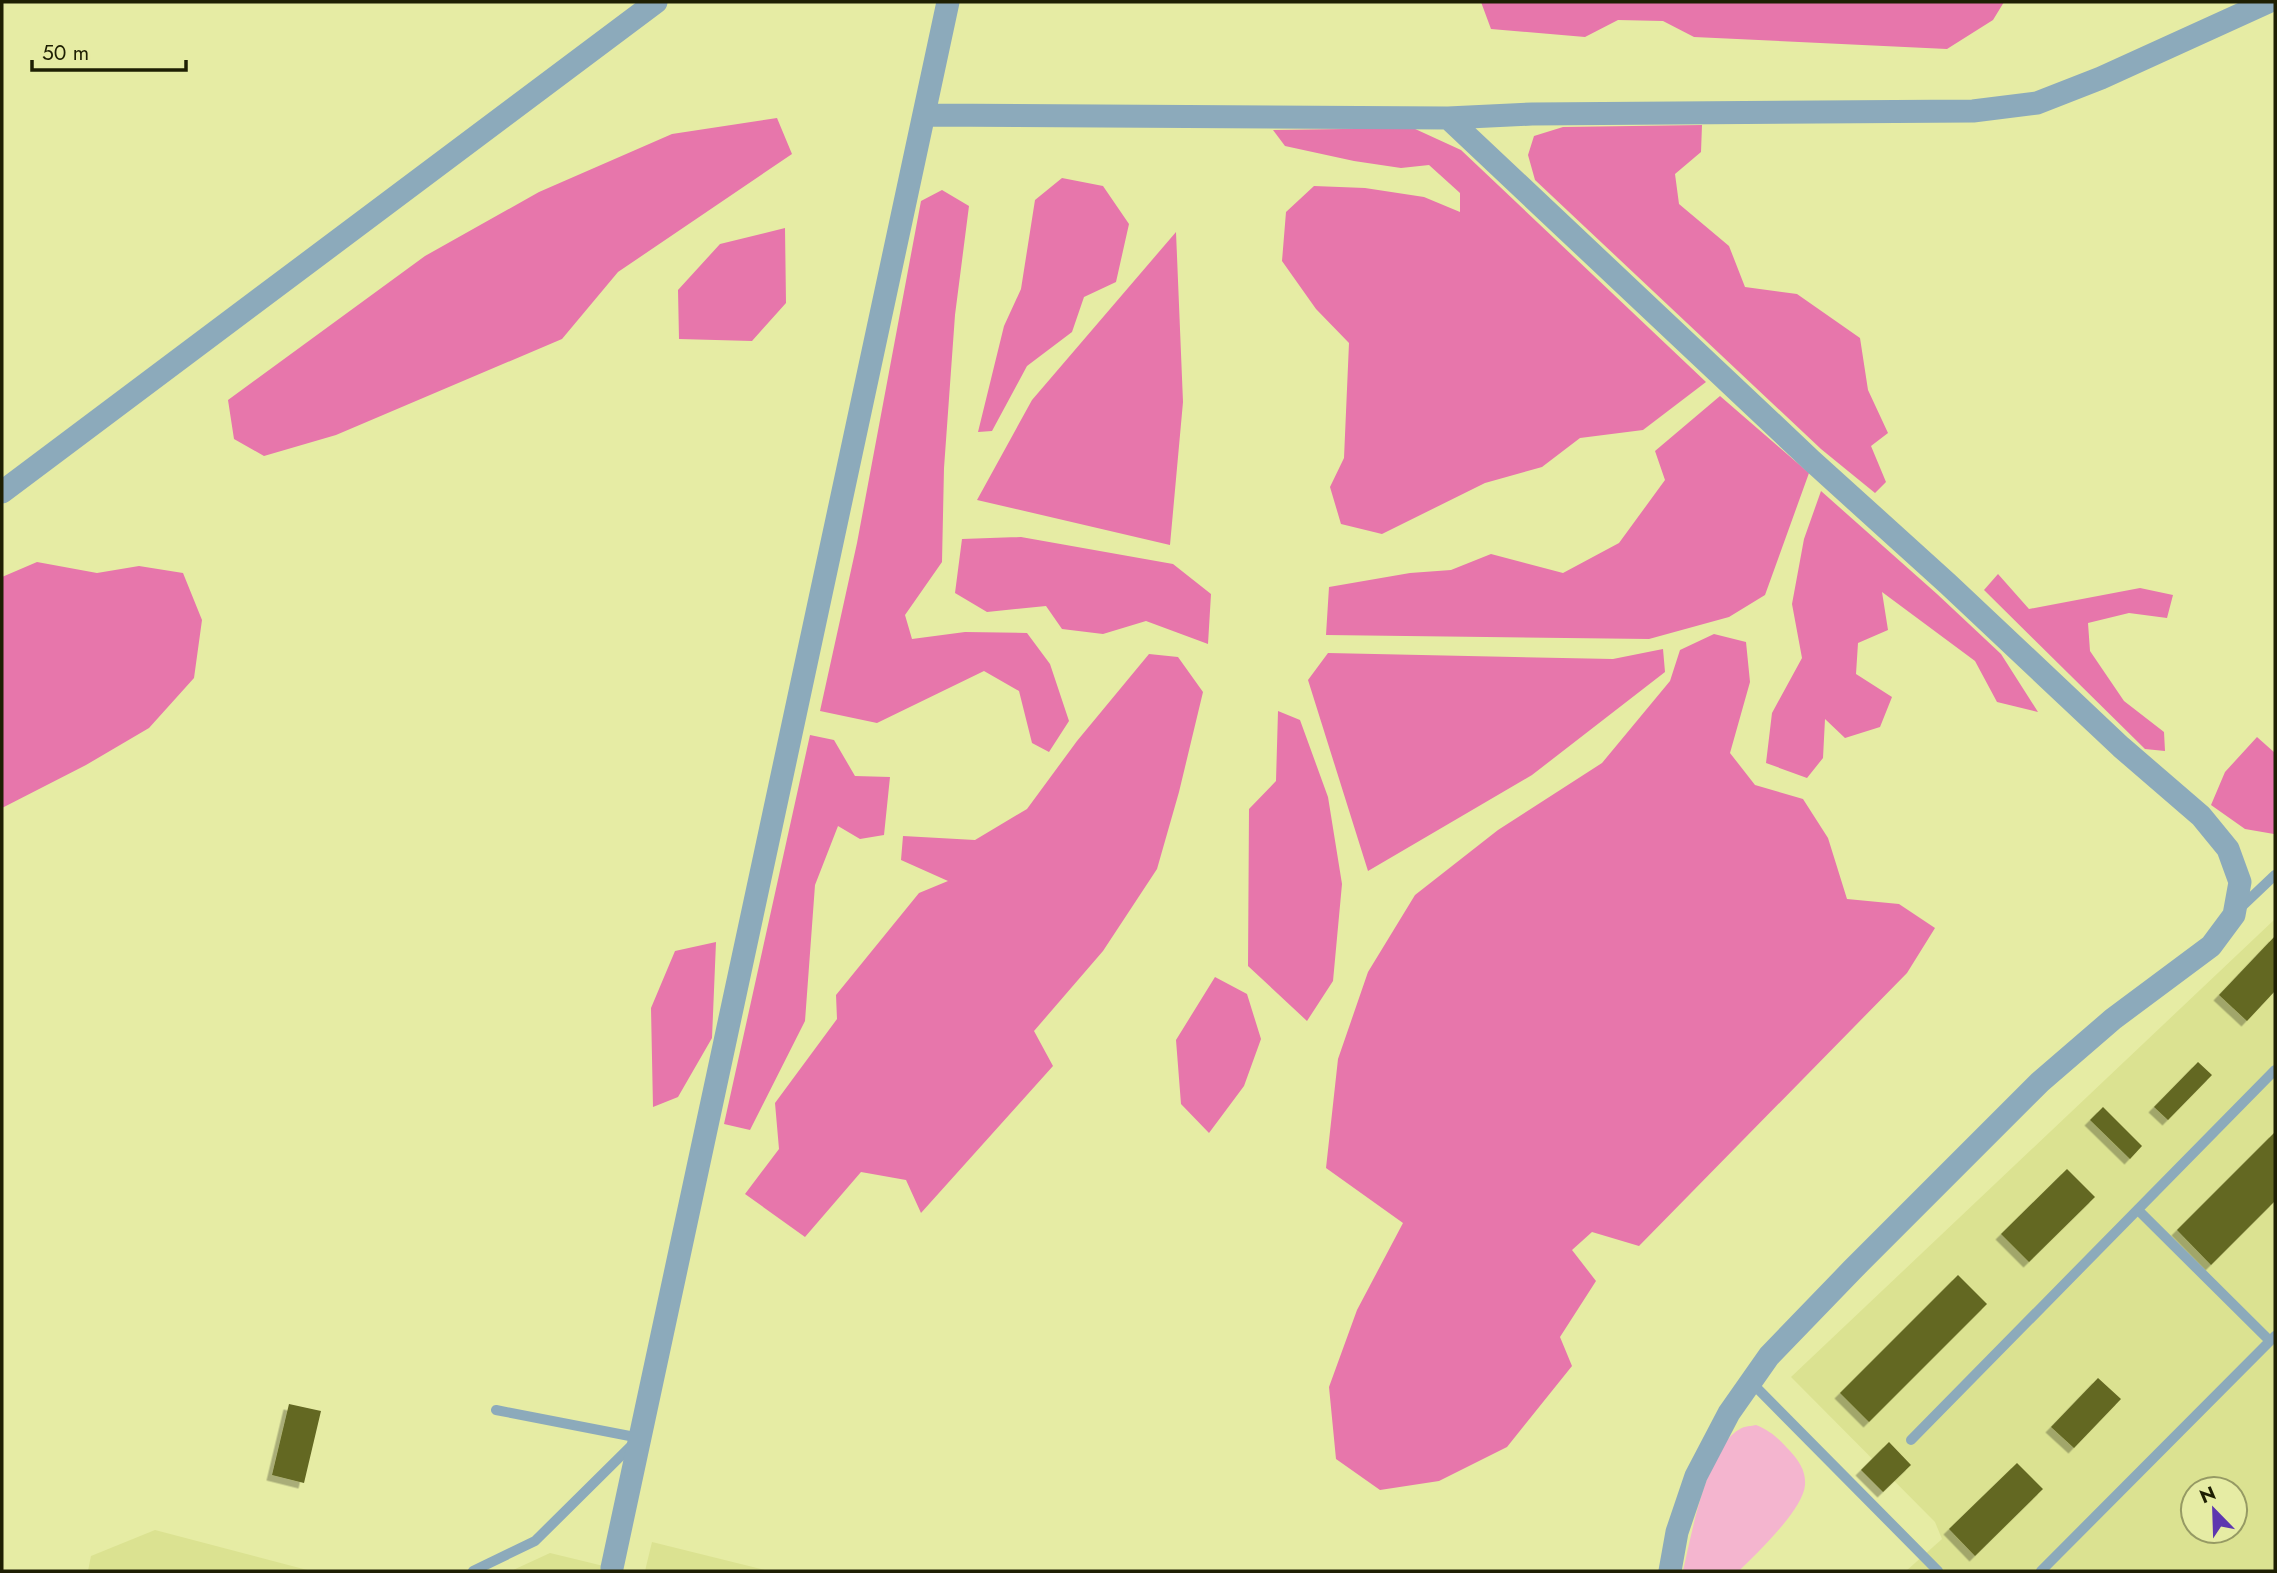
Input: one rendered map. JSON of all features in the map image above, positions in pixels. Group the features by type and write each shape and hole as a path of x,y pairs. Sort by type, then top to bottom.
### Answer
{"street":[{"path":"2,492 656,2"},
{"path":"611,1570 948,2"},
{"path":"924,115 1448,118 1532,114 1973,111 2037,103 2113,73 2268,2"},
{"path":"1448,118 1811,460 2121,747 2201,816 2228,849 2240,881 2234,915 2211,946 2113,1019 2040,1082 1769,1356 1730,1413 1696,1476 1677,1532 1670,1571"}],"lane":[{"path":"2234,915 2275,875"},
{"path":"1911,1440 2275,1070"},
{"path":"2041,1571 2273,1338 2138,1210"},
{"path":"1751,1382 1938,1571"},
{"path":"496,1410 640,1438"},
{"path":"473,1571 535,1541 640,1438"}],"shaded area":[{"path":"1481,2 2004,2 1993,20 1947,49 1694,37 1663,21 1618,20 1585,37 1491,29"},
{"path":"777,118 792,154 618,272 562,339 336,435 264,456 234,439 228,400 425,256 539,192 672,134"},
{"path":"1702,125 1701,152 1675,174 1679,204 1729,246 1745,287 1797,294 1860,338 1868,390 1888,433 1871,446 1886,482 1875,493 1821,449 1535,180 1528,155 1534,136 1563,127"},
{"path":"1413,128 1461,150 1706,382 1643,430 1580,438 1542,467 1485,483 1382,534 1341,524 1330,487 1344,458 1349,343 1316,309 1282,261 1286,212 1314,186 1365,188 1424,197 1460,212 1460,193 1429,165 1401,168 1285,146 1273,130"},
{"path":"1062,178 1103,186 1129,224 1116,282 1084,297 1072,332 1027,366 992,431 978,432 1004,326 1021,289 1035,200"},
{"path":"942,190 969,206 955,315 944,468 942,562 905,615 912,639 965,632 1027,633 1050,664 1069,721 1049,752 1032,743 1019,691 984,671 877,723 820,711 857,543 921,201"},
{"path":"785,228 786,303 752,341 679,339 678,290 720,244"},
{"path":"1176,232 1183,402 1170,545 977,500 1032,400"},
{"path":"1720,396 1809,473 1765,595 1729,617 1649,639 1326,635 1329,587 1410,573 1451,570 1491,554 1563,573 1619,543 1665,480 1655,451"},
{"path":"1821,491 2001,654 2038,712 1997,702 1975,661 1882,592 1888,630 1858,643 1856,674 1892,697 1880,727 1845,738 1825,719 1823,758 1807,778 1766,763 1772,713 1802,658 1792,604 1804,539"},
{"path":"1021,537 1173,564 1211,594 1208,644 1146,621 1103,634 1062,629 1046,606 987,612 955,593 962,539"},
{"path":"37,562 97,573 139,566 183,573 202,620 194,678 149,728 86,765 2,808 2,577"},
{"path":"1998,574 2029,609 2140,588 2173,595 2167,618 2129,613 2088,623 2090,651 2124,701 2164,732 2165,751 2145,749 1984,590"},
{"path":"1714,634 1746,642 1750,682 1730,753 1755,785 1803,799 1828,838 1847,899 1899,904 1935,928 1907,973 1639,1246 1592,1232 1572,1250 1596,1281 1560,1337 1572,1366 1507,1447 1439,1481 1380,1490 1336,1459 1329,1387 1357,1310 1403,1223 1326,1168 1338,1059 1368,972 1415,895 1498,830 1602,763 1670,681 1680,650"},
{"path":"1663,649 1665,672 1532,775 1368,871 1308,680 1328,653 1613,659"},
{"path":"1149,654 1178,657 1203,692 1157,869 1103,951 1034,1031 1053,1066 921,1213 906,1180 861,1172 805,1237 745,1194 779,1149 775,1103 837,1019 836,995 919,893 948,881 901,860 903,836 975,840 1027,809 1077,741"},
{"path":"1278,711 1300,720 1328,797 1342,884 1333,981 1307,1021 1248,966 1249,809 1276,781"},
{"path":"810,735 834,740 855,776 890,777 884,835 860,839 838,826 815,885 805,1021 750,1130 724,1124"},
{"path":"2257,737 2275,753 2274,834 2245,829 2211,805 2225,772"},
{"path":"2275,919 2275,1571 1906,1571 1942,1539 1935,1522 1791,1377"},
{"path":"716,942 712,1038 678,1097 653,1107 651,1008 675,951"},
{"path":"1215,977 1247,994 1261,1039 1244,1086 1209,1133 1181,1104 1176,1040"},
{"path":"1756,1425 1778,1439 1799,1462 1805,1480 1802,1495 1778,1531 1739,1571 1683,1571 1702,1494 1718,1454 1728,1439 1740,1429"},
{"path":"155,1530 311,1571 88,1571 91,1556"},
{"path":"652,1542 769,1571 645,1571"},
{"path":"550,1553 583,1561 624,1571 511,1571"}],"building":[{"path":"2275,936 2275,991 2247,1021 2219,995"},
{"path":"2198,1062 2212,1075 2168,1120 2154,1107"},
{"path":"2103,1107 2142,1146 2130,1159 2090,1120"},
{"path":"2275,1132 2275,1201 2211,1265 2177,1230"},
{"path":"2067,1169 2095,1197 2029,1262 2001,1234"},
{"path":"1958,1275 1987,1304 1869,1422 1840,1393"},
{"path":"2098,1378 2121,1399 2074,1448 2051,1427"},
{"path":"289,1404 321,1411 304,1483 272,1475"},
{"path":"1889,1442 1911,1465 1883,1492 1861,1470"},
{"path":"2017,1463 2043,1489 1975,1556 1949,1529"}]}
